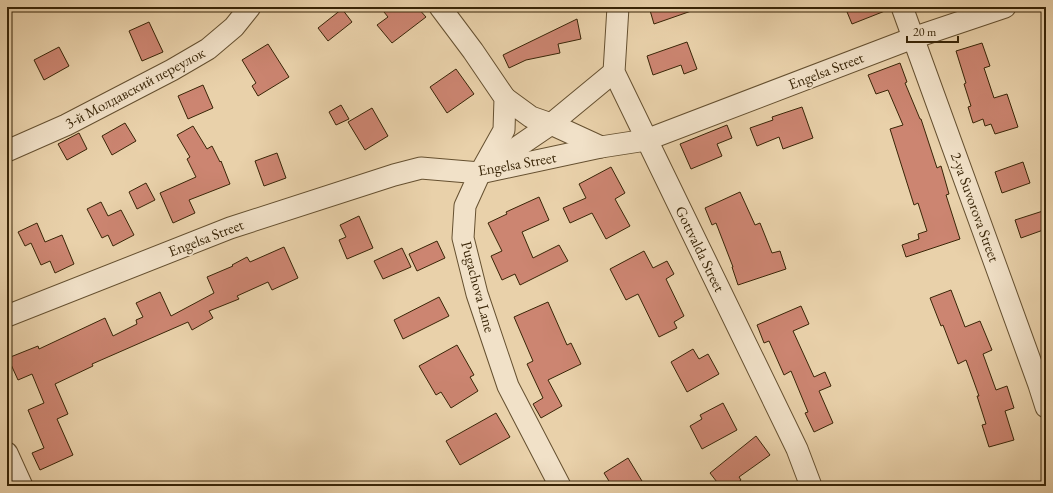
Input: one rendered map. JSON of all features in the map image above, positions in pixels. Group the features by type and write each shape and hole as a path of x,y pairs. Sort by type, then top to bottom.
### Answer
{"street":[{"name":"3-й Молдавский переулок","path":"7,151 66,125 172,70 208,49 234,27 250,7"},
{"path":"440,7 473,50 505,98 531,117 551,124 601,148"},
{"name":"Gottvalda Street","path":"618,7 614,72 797,449 811,486"},
{"name":"2-ya Suvorova Street","path":"902,7 1046,407"},
{"name":"Engelsa Street","path":"7,316 230,228 394,175 421,168 480,173 646,140 914,38 1005,7"},
{"path":"480,173 551,124 614,72"},
{"name":"Pugachova Lane","path":"505,98 504,130 480,173 465,206 463,238 477,294 508,386 560,486"},
{"path":"7,453 22,486"}],"building":[{"path":"380,7 417,7 426,17 392,43 377,25 388,17"},
{"path":"649,7 697,7 697,9 654,24"},
{"path":"845,7 890,7 890,9 852,24"},
{"path":"342,9 352,22 328,41 318,28"},
{"path":"577,19 581,39 558,44 560,53 526,60 509,68 503,55"},
{"path":"149,22 163,52 142,61 129,31"},
{"path":"687,42 697,69 684,74 681,65 653,75 647,56"},
{"path":"982,43 990,66 984,68 994,98 1007,94 1018,127 995,134 991,124 985,126 983,119 973,123 968,107 971,106 964,84 966,83 956,51"},
{"path":"268,44 289,77 258,96 252,86 256,83 242,60"},
{"path":"59,47 69,66 44,80 34,60"},
{"path":"900,63 907,82 905,83 921,119 937,168 941,166 949,194 946,195 960,239 906,257 902,245 919,239 918,234 927,231 918,203 914,205 890,129 903,125 888,90 876,94 868,75"},
{"path":"456,69 474,94 447,113 430,87"},
{"path":"203,85 213,108 188,119 178,96"},
{"path":"341,105 349,119 336,125 329,112"},
{"path":"802,107 813,138 783,149 779,137 757,146 750,128 773,120 772,117"},
{"path":"372,108 388,136 365,150 348,122"},
{"path":"125,123 136,141 112,155 102,136"},
{"path":"727,125 732,138 717,144 722,156 691,169 680,144"},
{"path":"193,126 207,149 212,146 220,162 221,161 230,184 189,200 195,213 173,223 160,193 196,177 187,159 190,157 177,135"},
{"path":"79,133 87,149 67,160 58,144"},
{"path":"277,153 286,178 264,186 255,161"},
{"path":"1023,162 1030,183 1002,193 995,172"},
{"path":"611,167 625,193 615,199 630,226 606,239 592,213 570,223 563,208 586,198 579,184"},
{"path":"146,183 155,200 137,209 129,192"},
{"path":"740,192 755,225 760,223 772,253 780,251 786,269 738,285 733,267 716,223 712,225 705,208"},
{"path":"539,197 549,220 522,232 533,258 559,245 568,261 520,285 515,274 502,280 491,256 502,251 488,223 507,214 506,212"},
{"path":"101,202 108,216 121,210 134,235 113,246 108,235 102,238 87,209"},
{"path":"1046,210 1046,229 1021,238 1015,220"},
{"path":"359,216 373,248 347,259 339,240 346,237 340,225"},
{"path":"37,223 45,242 62,235 74,264 55,273 50,261 41,265 31,243 25,246 18,232"},
{"path":"437,241 445,258 417,271 409,254"},
{"path":"284,247 298,278 272,290 268,282 237,296 239,299 209,311 213,318 192,330 188,322 92,364 93,366 55,384 68,414 57,419 73,455 40,470 32,453 44,448 28,410 44,403 32,374 18,380 8,358 38,346 39,349 105,318 113,336 137,324 136,320 143,317 136,303 160,292 171,316 214,293 207,277 233,266 232,265 247,257 250,262"},
{"path":"402,248 411,267 383,279 374,261"},
{"path":"644,251 653,268 667,261 674,274 666,279 684,316 674,322 677,328 659,337 638,294 626,300 610,269"},
{"path":"951,290 965,327 980,321 992,350 983,354 996,390 1007,386 1014,408 1005,411 1014,440 989,447 982,425 986,424 977,396 979,396 966,360 958,364 943,325 941,326 930,298"},
{"path":"439,297 449,316 403,339 394,320"},
{"path":"548,302 567,345 571,343 581,364 548,380 562,406 541,418 533,404 543,398 527,364 533,361 514,317"},
{"path":"801,306 809,324 793,331 814,377 825,372 831,386 819,391 833,423 814,432 805,413 808,412 791,371 784,375 769,341 764,343 757,325"},
{"path":"457,345 474,375 470,377 478,391 451,408 441,392 436,395 419,366"},
{"path":"693,349 699,359 708,354 719,374 687,392 671,362"},
{"path":"723,403 737,430 702,449 690,426 702,419 700,415"},
{"path":"496,413 510,437 460,465 446,441"},
{"path":"756,436 770,455 739,477 741,480 734,486 720,486 710,473"},
{"path":"628,458 645,486 612,486 604,473"}]}
